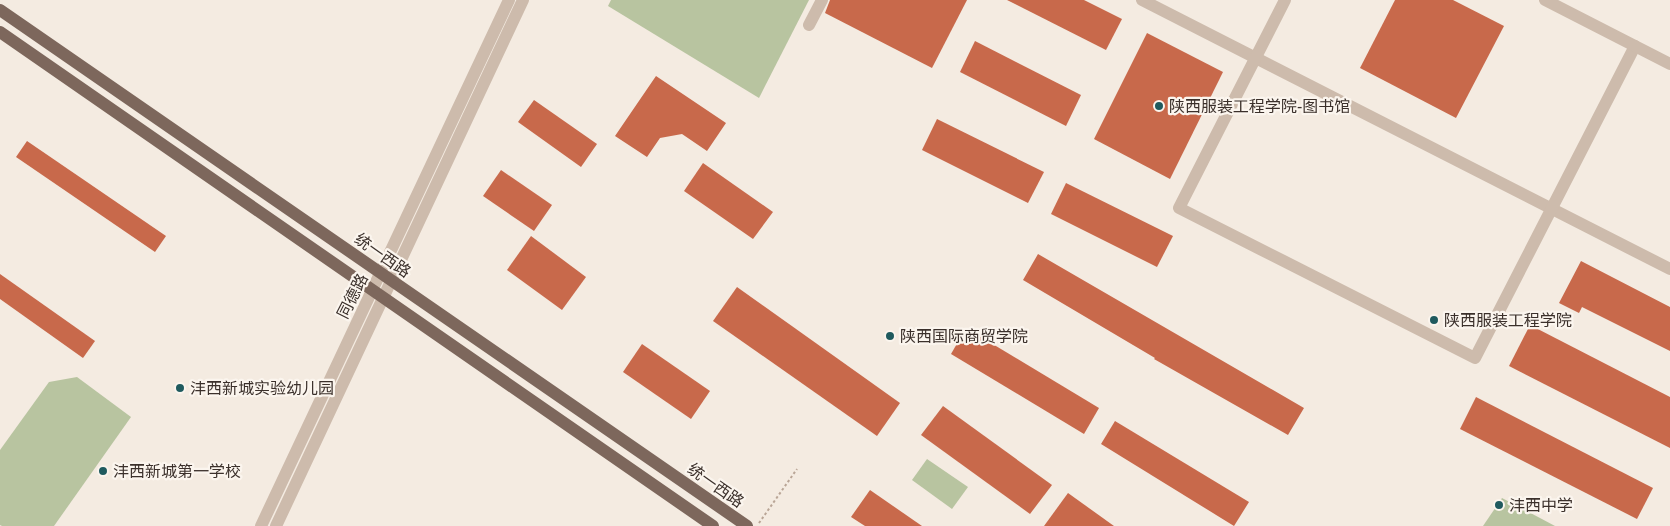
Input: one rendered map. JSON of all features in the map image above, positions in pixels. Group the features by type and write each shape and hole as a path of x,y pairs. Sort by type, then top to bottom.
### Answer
{"main road":[{"name":"统一西路","path":"0,10 747,526"},
{"path":"0,32 372,289 699,522 713,526"}],"street":[{"name":"同德路","path":"261,526 509,0"},
{"name":"同德路","path":"276,526 523,0"},
{"path":"809,24 822,0"},
{"path":"1142,0 1670,269"},
{"path":"1285,0 1179,208 1475,358 1634,46"},
{"path":"1545,0 1670,64"}],"path":[{"path":"757,526 797,469"}],"green space":[{"path":"611,0 809,0 759,98 608,6"},
{"path":"77,377 131,417 54,526 0,525 0,450 49,382"},
{"path":"927,459 968,487 952,509 912,480"},
{"path":"1502,498 1555,526 1483,526"}],"building":[{"path":"830,0 967,0 932,68 825,13"},
{"path":"1007,0 1084,0 1122,19 1106,50"},
{"path":"1395,0 1453,0 1504,26 1456,118 1360,68"},
{"name":"陕西服装工程学院-图书馆","path":"1147,33 1223,72 1170,179 1094,139"},
{"path":"975,41 1081,95 1066,126 960,72"},
{"path":"656,76 726,123 707,151 682,134 660,138 647,157 615,136"},
{"path":"534,100 597,144 581,167 518,122"},
{"path":"937,119 1044,172 1028,203 922,150"},
{"path":"27,141 166,236 155,252 16,157"},
{"path":"703,163 773,212 753,239 684,191"},
{"path":"501,170 552,205 534,231 483,196"},
{"path":"1066,183 1173,236 1157,267 1051,214"},
{"path":"531,236 586,277 562,310 507,270"},
{"path":"1038,254 1304,408 1288,435 1154,359 1023,280"},
{"path":"1581,261 1670,307 1670,351 1582,307 1579,313 1559,303"},
{"path":"0,274 95,341 83,358 0,299"},
{"path":"737,287 900,403 877,436 713,321"},
{"path":"1530,325 1670,397 1670,448 1509,366"},
{"path":"966,328 1099,408 1084,434 951,354"},
{"path":"642,344 710,391 691,419 623,372"},
{"path":"1476,397 1653,488 1637,519 1460,429"},
{"path":"943,406 1052,485 1030,514 921,435"},
{"path":"1115,421 1249,502 1234,526 1101,444"},
{"path":"870,490 922,526 865,526 851,517"},
{"path":"1068,493 1114,526 1044,526"}],"place":[{"name":"陕西服装工程学院-图书馆","path":"1159,106"},
{"name":"陕西服装工程学院","path":"1434,320"},
{"name":"陕西国际商贸学院","path":"890,336"},
{"name":"沣西新城实验幼儿园","path":"180,388"},
{"name":"沣西新城第一学校","path":"103,471"},
{"name":"沣西中学","path":"1499,505"}]}
